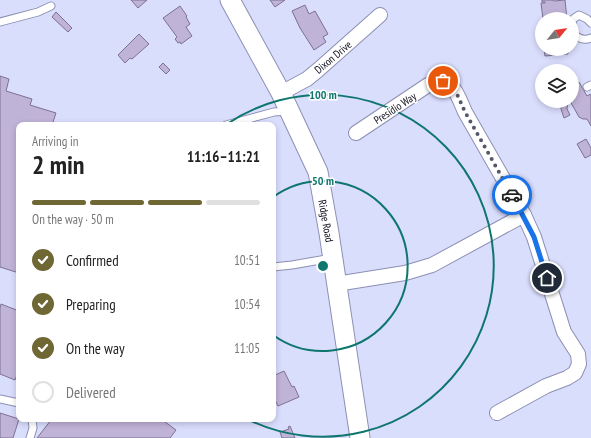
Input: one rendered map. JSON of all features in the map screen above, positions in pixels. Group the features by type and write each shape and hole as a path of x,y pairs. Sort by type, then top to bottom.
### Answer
{"street":[{"name":"Ridge Road","path":"230,0 281,93 318,172 360,438"},
{"name":"Dixon Drive","path":"281,93 312,75 380,15"},
{"name":"Presidio Way","path":"356,133 428,85 436,81 443,81 451,85 457,94 465,112 524,215 534,237 564,332 578,354 579,364 575,373 567,378 546,386 497,413"},
{"path":"336,284 406,273 432,265 524,215"}],"lane":[{"path":"0,22 38,12 51,6"},
{"path":"579,15 591,23"},
{"path":"579,38 586,40 591,38"},
{"path":"237,122 274,112 290,111"},
{"path":"276,268 332,258"},
{"path":"0,399 16,402"},
{"path":"30,438 33,428 32,422"}],"building":[{"path":"131,0 147,0 138,8"},
{"path":"270,0 285,0 275,7"},
{"path":"542,0 565,0 566,12 542,12 541,3 545,2 542,2"},
{"path":"305,5 309,14 315,11 328,34 323,37 326,42 314,50 300,28 292,11"},
{"path":"180,6 187,16 186,17 190,24 186,27 192,36 181,44 175,39 177,37 163,18"},
{"path":"56,12 72,28 68,32 52,17"},
{"path":"139,34 149,44 132,59 130,58 125,63 118,55"},
{"path":"163,63 170,70 166,74 159,67"},
{"path":"0,76 9,79 6,91 32,99 30,105 56,113 53,122 16,122 16,272 0,267"},
{"path":"579,82 587,96 591,94 591,126 587,119 579,117 574,108 579,108"},
{"path":"567,108 570,115 564,118 561,109"},
{"path":"586,139 591,148 591,155 585,158 577,144"},
{"path":"1,304 16,310 15,380 0,374"},
{"path":"284,371 299,397 278,406 276,402 276,375"},
{"path":"0,413 16,418 16,422 18,422 13,438 0,438"},
{"path":"49,422 165,422 176,430 170,438 37,438"},
{"path":"290,426 295,438 282,438 280,432 289,429 288,427"}],"way so far":[{"path":"443,81 451,85 457,94 465,112 512,195"}],"route":[{"path":"512,195 524,215 534,237 547,278"}]}
